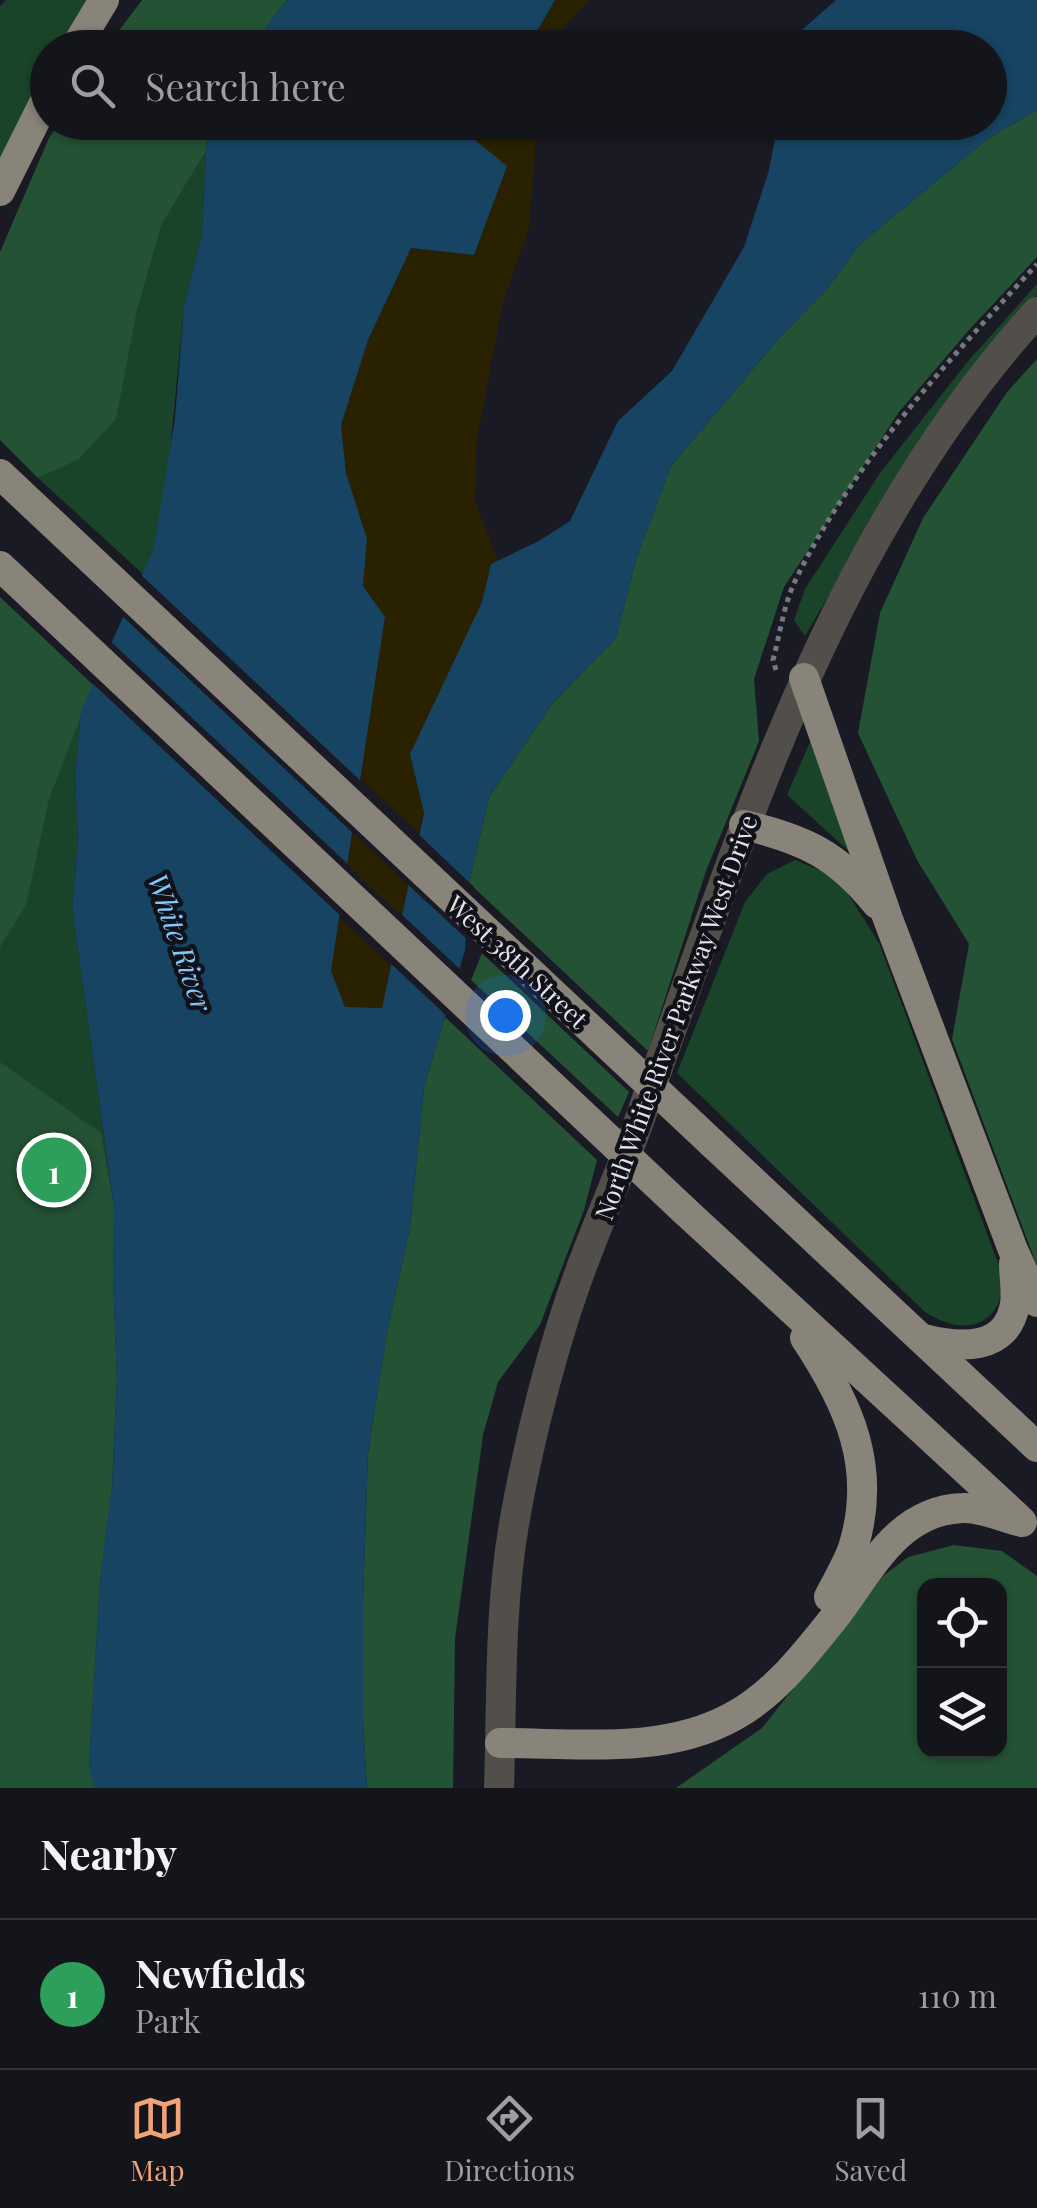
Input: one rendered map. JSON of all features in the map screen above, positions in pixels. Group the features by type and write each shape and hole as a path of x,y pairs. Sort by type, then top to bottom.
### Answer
{"main road":[{"path":"86,30 104,0"},
{"path":"0,191 30,131"},
{"name":"West 38th Street","path":"0,474 1037,1447"},
{"path":"0,566 1030,1529"},
{"path":"804,678 888,918 1037,1302"},
{"path":"744,826 786,835 825,852 858,880 888,918"},
{"path":"922,1338 951,1346 970,1346 988,1342 1002,1330 1015,1304 1014,1250"},
{"path":"779,1298 840,1393 859,1449 862,1477 852,1550 820,1616 780,1680"},
{"path":"500,1743 640,1743 700,1732 754,1704 780,1680 832,1621 871,1563 919,1520 964,1508 1030,1529"}],"street":[{"name":"North White River Parkway West Drive","path":"499,1788 499,1650 515,1518 541,1404 586,1256 634,1135 744,826 804,678 857,568 904,488 995,360 1037,312"}],"green space":[{"path":"6,0 96,0 78,30 30,30 30,116 0,173 0,6"},
{"path":"142,0 287,0 263,30 120,30"},
{"path":"1037,110 1037,257 899,412 784,587 754,679 759,741 706,871 648,1051 469,883 489,797 551,705 616,638 636,559 671,466 781,336 827,289 859,245 986,140 1007,140 1007,127"},
{"path":"48,140 208,140 206,151 162,224 136,315 116,419 78,460 38,478 0,440 0,252"},
{"path":"206,151 202,233 184,307 167,483 154,549 143,574 38,478 78,460 136,315 162,224"},
{"path":"1037,284 1037,295 880,508 805,636 794,620 805,589 880,473 969,360"},
{"path":"1037,359 1037,1266 952,1039 969,944 917,860 858,733 880,613 923,518 1007,392"},
{"path":"0,597 93,685 81,711 75,775 78,842 72,907 114,1207 112,1487 100,1581 89,1765 94,1788 0,1788"},
{"path":"0,597 93,685 49,799 26,905 0,947"},
{"path":"813,735 851,853 787,795"},
{"path":"795,860 827,873 843,886 879,943 1004,1279 995,1308 978,1323 953,1324 925,1312 677,1073 745,902 767,874"},
{"path":"482,953 629,1092 618,1117 471,980"},
{"path":"445,1017 597,1160 584,1210 540,1325 498,1382 483,1435 455,1639 453,1788 367,1788 363,1600 368,1453 387,1332 410,1227 424,1087"},
{"path":"0,1062 101,1133 114,1207 117,1379 89,1765 94,1788 0,1788"},
{"path":"954,1545 1002,1551 1037,1576 1037,1788 676,1788 762,1728 883,1576 908,1557"}],"sand":[{"path":"555,0 590,0 563,30 538,30"},
{"path":"474,140 536,140 529,228 502,306 477,440 475,501 498,561 491,564 482,602 410,754 424,813 419,833 360,778 385,618 363,586 367,539 346,473 341,425 368,340 411,248 475,255 488,214"},
{"path":"353,832 408,885 402,917 347,865"},
{"path":"339,917 391,966 383,1008 345,1007 331,972"}],"water":[{"path":"287,0 555,0 538,30 263,30"},
{"path":"836,0 1037,0 1037,110 1007,127 1007,30 802,30"},
{"name":"White River","path":"208,140 475,140 507,166 474,255 411,248 368,340 341,425 346,473 367,539 363,586 385,617 331,971 345,1007 382,1008 424,813 410,754 482,602 491,564 570,521 618,421 672,371 744,247 775,140 986,140 859,245 827,289 781,336 671,466 636,559 616,638 551,705 489,797 469,883 465,950 424,1087 410,1227 387,1332 368,1453 363,1600 367,1788 94,1788 89,1765 117,1379 114,1207 72,907 78,842 75,775 81,711 154,548 175,418 184,307 202,233"}],"pier":[{"path":"138,572 364,784 356,836 119,613"},
{"path":"108,639 352,868 344,919 89,680"},
{"path":"415,831 474,887 471,943 404,881"},
{"path":"398,911 464,973 450,1019 387,960"}],"place":[{"name":"Newfields","path":"54,1170"}]}
